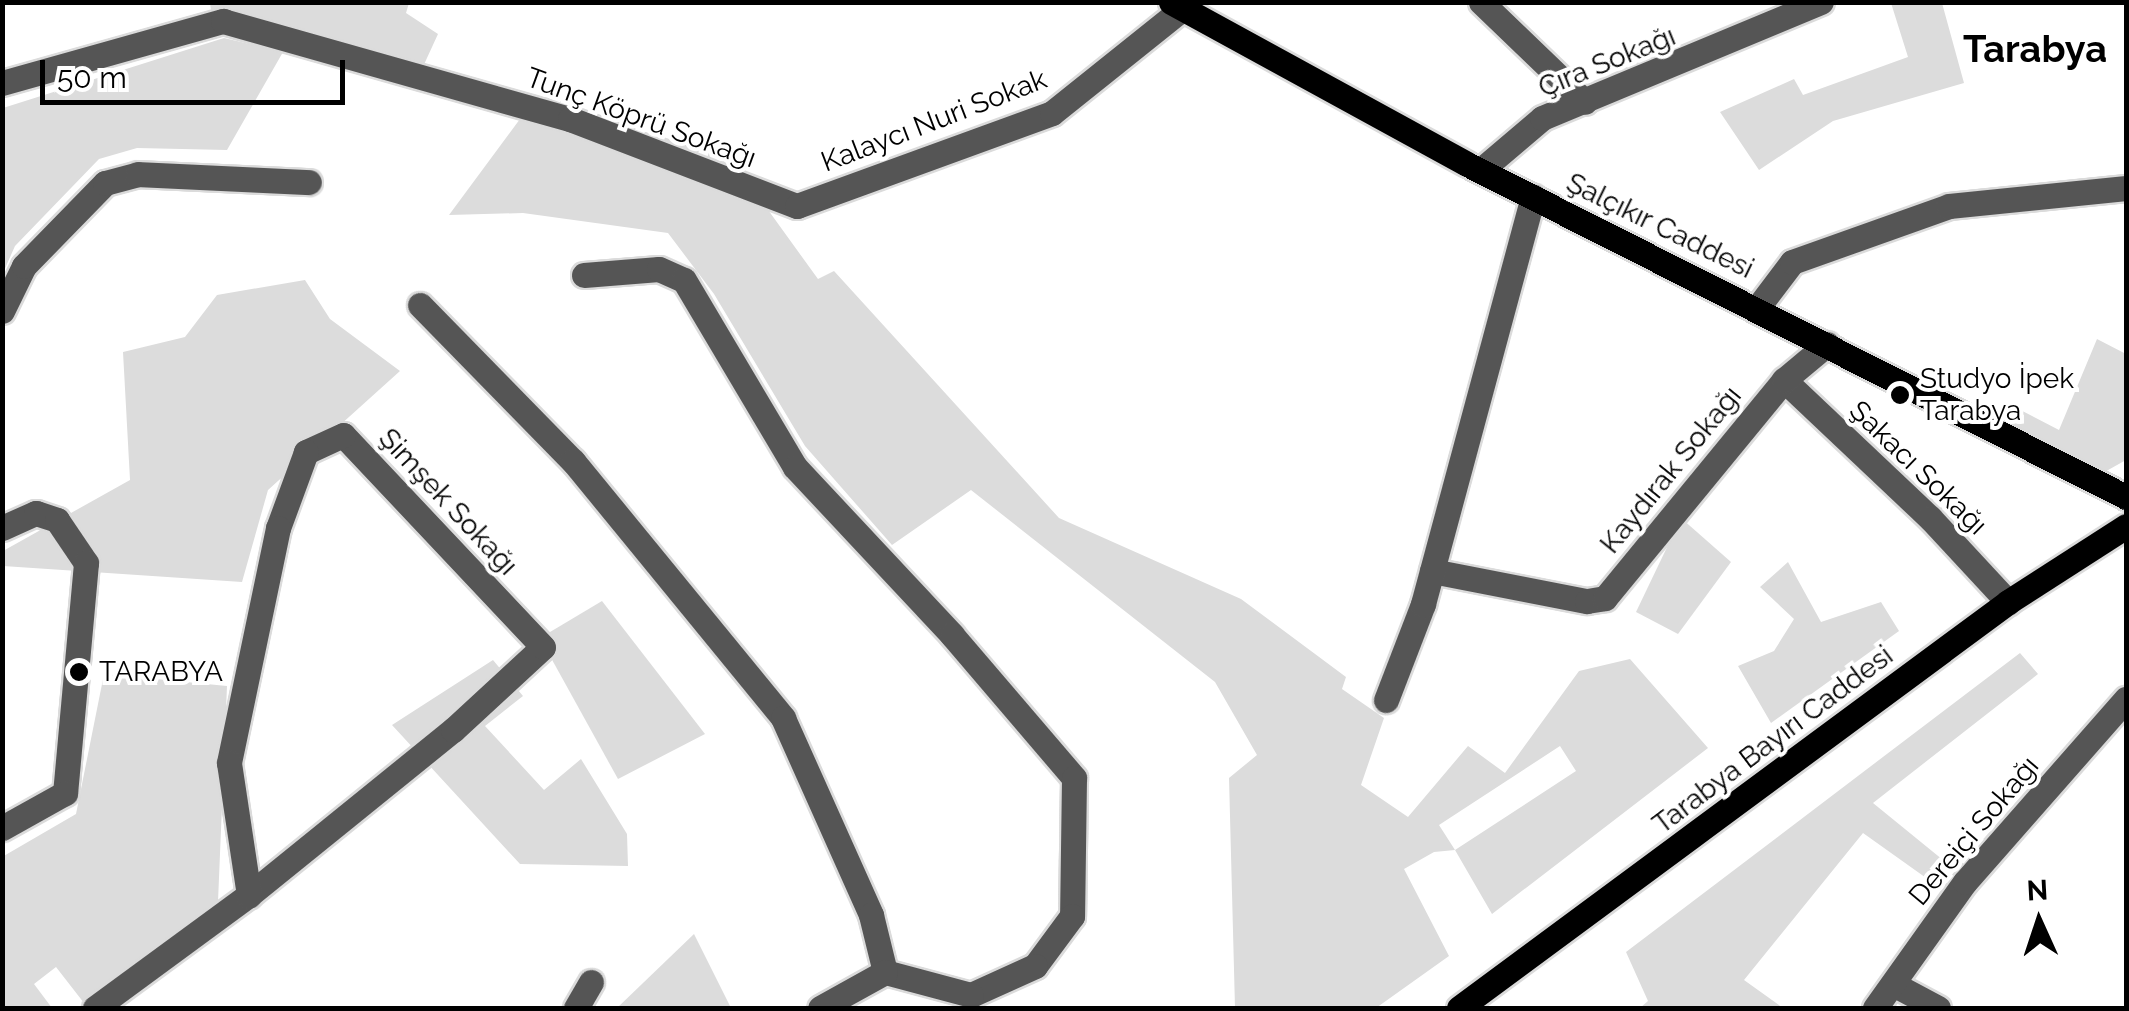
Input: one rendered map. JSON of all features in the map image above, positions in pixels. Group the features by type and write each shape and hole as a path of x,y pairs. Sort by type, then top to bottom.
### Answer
{"main road":[{"name":"Şalçıkır Caddesi","path":"1177,6 1533,197 2126,498"},
{"name":"Tarabya Bayırı Caddesi","path":"1459,1008 2008,602 2126,526"}],"street":[{"path":"1481,2 1585,102"},
{"name":"Çıra Sokağı","path":"1481,170 1542,118 1821,2"},
{"name":"Kalaycı Nuri Sokak","path":"796,206 1052,113 1177,6"},
{"name":"Tunç Köprü Sokağı","path":"2,83 223,21 570,118 796,206"},
{"path":"2,312 24,266 105,183 138,174 309,182"},
{"path":"1758,308 1792,262 1949,206 2126,188"},
{"path":"1386,700 1432,572 1533,197"},
{"path":"584,275 659,269 684,280 795,468 1074,778 1072,916 1035,966 971,995 885,972 820,1008"},
{"path":"420,305 572,461 783,718 871,916 885,972"},
{"name":"Kaydırak Sokağı","path":"1432,572 1587,600 1605,598 1784,380 1828,344"},
{"name":"Şakacı Sokağı","path":"1784,380 1930,518 2008,602"},
{"name":"Şimşek Sokağı","path":"95,1008 250,894 453,730 544,647 343,435 306,452 278,528 229,763 250,894"},
{"path":"2,528 36,513 57,520 86,564 65,792 2,828"},
{"name":"Dereiçi Sokağı","path":"1875,1008 1965,882 2126,699"},
{"path":"576,1008 591,982"},
{"path":"1893,984 1938,1008"}],"shaded area":[{"path":"210,3 409,3 406,13 438,34 421,71 211,11"},
{"path":"1891,3 1942,3 1964,83 1833,121 1759,170 1720,112 1794,79 1803,95 1908,57"},
{"path":"224,38 283,52 227,150 137,148 99,159 15,246 3,273 3,108"},
{"path":"534,100 729,156 818,279 834,271 1059,518 1241,599 1346,677 1342,689 1384,718 1361,785 1408,817 1468,746 1505,773 1579,671 1630,659 1708,748 1492,914 1455,850 1434,852 1404,869 1449,956 1376,1008 1235,1008 1229,778 1257,755 1215,682 971,490 892,545 805,446 714,294 668,233 523,213 449,215","holes":["1560,746 1576,771 1455,850 1439,825"]},
{"path":"305,280 330,319 400,371 268,490 242,582 3,566 3,551 130,480 123,352 185,337 217,295"},
{"path":"2097,339 2126,354 2126,460 2101,474 1994,420 2007,403 2059,430"},
{"path":"1681,518 1731,562 1678,634 1636,612"},
{"path":"1788,562 1821,622 1881,602 1899,631 1771,723 1738,666 1774,651 1794,619 1760,587"},
{"path":"602,601 705,734 618,779 540,638"},
{"path":"2020,653 2038,674 1873,803 1943,860 1929,880 1863,833 1744,980 1783,1008 1640,1008 1648,1001 1626,952"},
{"path":"493,660 523,696 485,726 544,790 581,759 627,834 628,866 520,864 392,725"},
{"path":"104,674 227,686 218,902 84,1003 56,967 34,984 52,1008 3,1008 2,857 76,814"},
{"path":"694,934 731,1008 617,1008"}],"place":[{"name":"Studyo İpek Tarabya","path":"1900,395"},
{"name":"TARABYA","path":"79,672"}],"district":[{"name":"Tarabya","path":"2035,49"}]}
